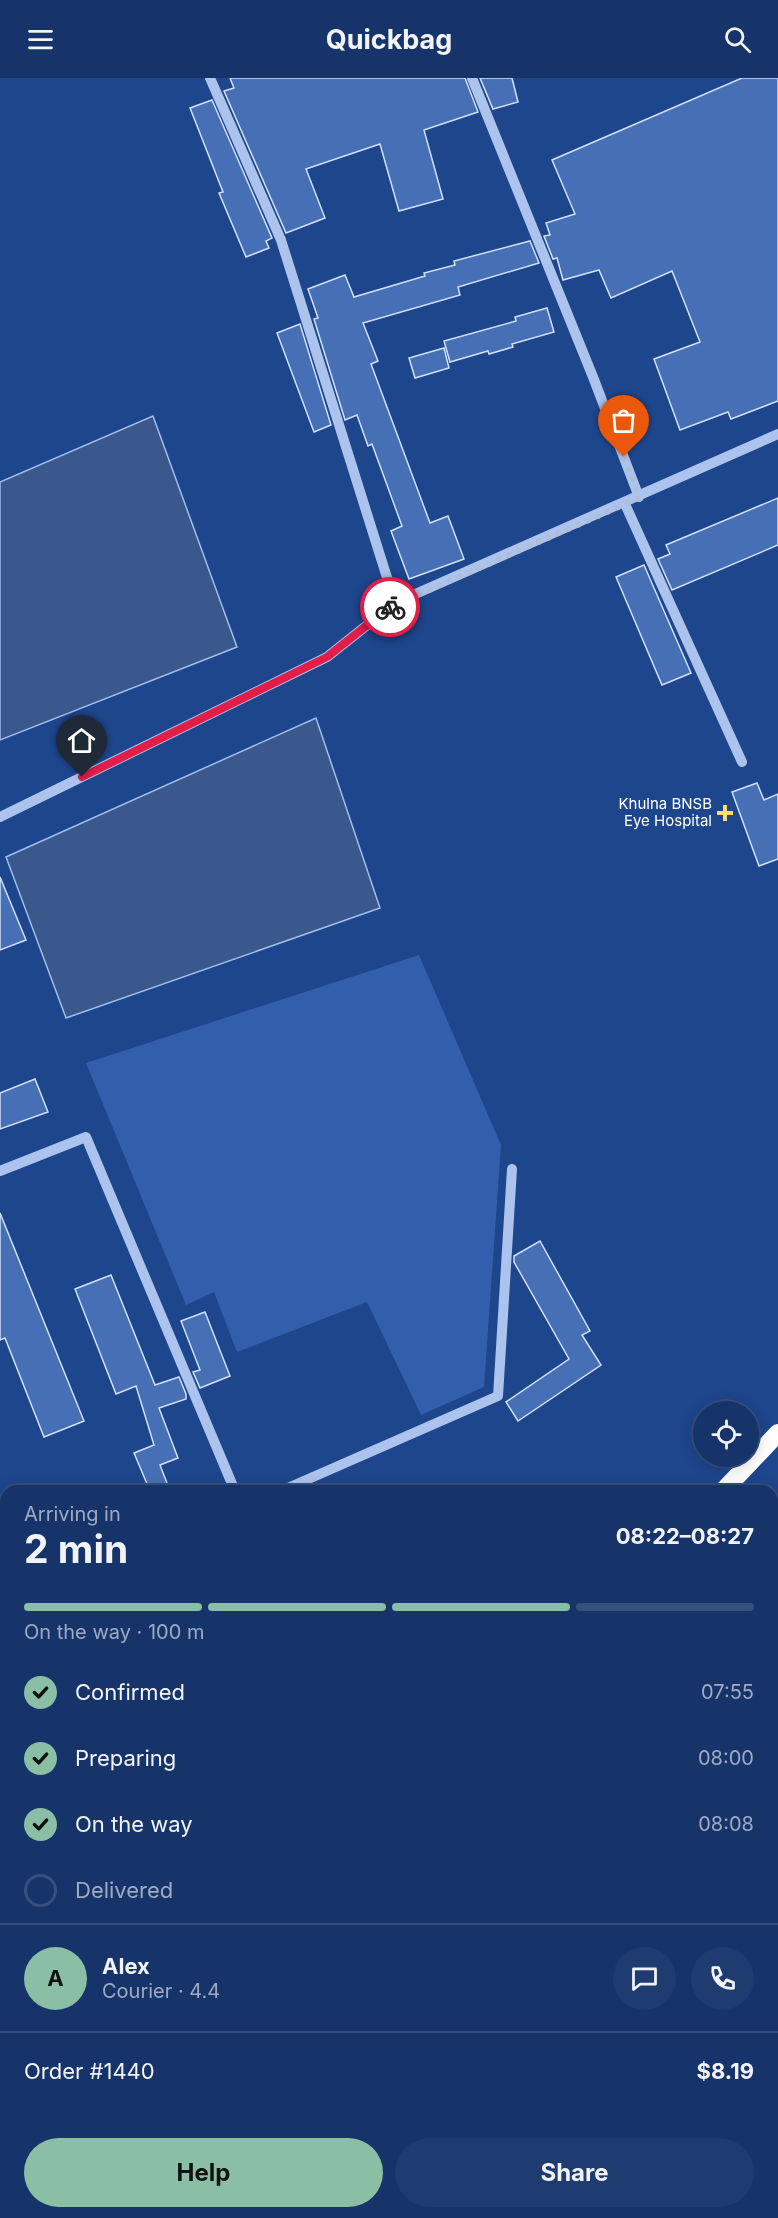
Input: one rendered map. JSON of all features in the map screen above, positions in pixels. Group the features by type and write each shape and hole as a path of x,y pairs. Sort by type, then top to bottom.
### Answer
{"highway":[{"path":"729,1485 778,1433"}],"street":[{"path":"210,78 281,240 395,603"},
{"path":"472,78 594,377 639,498"},
{"path":"0,817 327,657 395,603 639,498 778,434"},
{"path":"625,504 742,762"},
{"path":"0,1172 86,1137 232,1485"},
{"path":"295,1485 498,1396 512,1169"}],"shaded area":[{"path":"153,416 237,647 0,740 0,482"},
{"path":"316,718 380,908 66,1018 6,857"},
{"path":"419,955 501,1145 484,1387 421,1415 367,1302 237,1352 214,1292 186,1305 86,1063"}],"building":[{"path":"230,78 465,78 478,112 424,130 443,199 399,211 380,144 306,169 325,218 286,233 224,91 234,88"},
{"path":"480,78 512,78 518,102 493,109"},
{"path":"742,78 778,78 778,401 731,419 728,412 680,430 654,359 700,342 672,271 611,298 599,270 563,280 557,258 553,259 544,236 550,235 546,223 575,214 552,160"},
{"path":"212,100 272,238 266,241 269,248 246,257 219,193 223,192 190,108"},
{"path":"530,241 539,263 458,287 460,295 363,323 378,361 371,364 430,523 448,516 464,559 409,579 391,531 402,526 372,444 368,446 357,415 345,420 314,319 318,318 308,289 345,275 354,297 425,276 424,273 455,265 454,261"},
{"path":"547,308 554,332 512,344 513,347 489,354 488,351 450,362 444,341 516,321 515,317"},
{"path":"300,324 331,425 314,432 277,333"},
{"path":"444,348 449,368 415,378 409,358"},
{"path":"778,498 778,545 672,590 658,559 670,554 666,545"},
{"path":"644,565 691,673 662,685 616,577"},
{"path":"757,783 764,800 778,794 778,859 759,866 732,792"},
{"path":"0,877 26,940 0,950"},
{"path":"35,1079 48,1112 0,1129 0,1093"},
{"path":"0,1213 84,1421 44,1437 5,1338 0,1340"},
{"path":"540,1241 590,1331 582,1335 601,1365 518,1421 506,1402 569,1359 514,1262 514,1256"},
{"path":"111,1275 155,1385 179,1377 186,1399 159,1408 178,1458 160,1465 168,1485 147,1485 134,1453 154,1445 136,1386 116,1394 75,1289"},
{"path":"205,1312 230,1376 200,1388 193,1372 200,1370 181,1321"}],"way so far":[{"path":"390,607 639,498 624,457"}],"place":[{"name":"Khulna BNSB Eye Hospital","path":"725,813"}],"route":[{"path":"82,777 327,657 390,607"}]}
